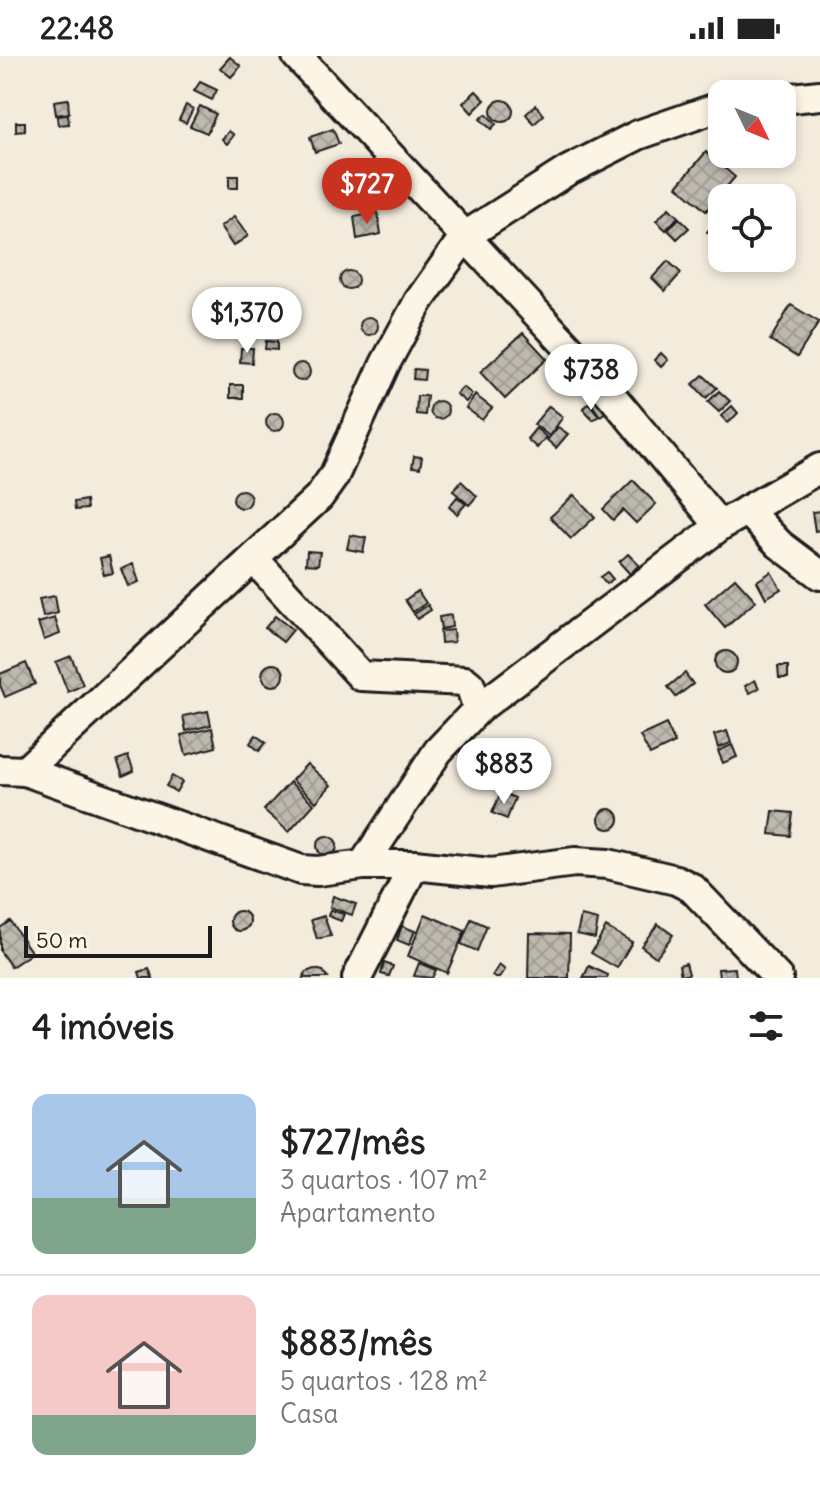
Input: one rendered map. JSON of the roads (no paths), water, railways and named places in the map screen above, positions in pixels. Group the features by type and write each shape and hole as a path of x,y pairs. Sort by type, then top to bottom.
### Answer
{"street":[{"path":"297,56 596,377 720,526"},
{"path":"796,98 820,95"},
{"path":"13,770 126,674 319,497 334,476 385,364 419,301 465,236 567,171 638,135 708,111"},
{"path":"363,865 438,751 478,709 720,526 820,468"},
{"path":"747,510 779,544 820,575"},
{"path":"254,559 355,672 371,678 465,681 470,685 478,709"},
{"path":"13,770 301,870 414,865 491,873 575,862 597,863 676,880 692,888 778,978"},
{"path":"357,978 414,865"}]}
